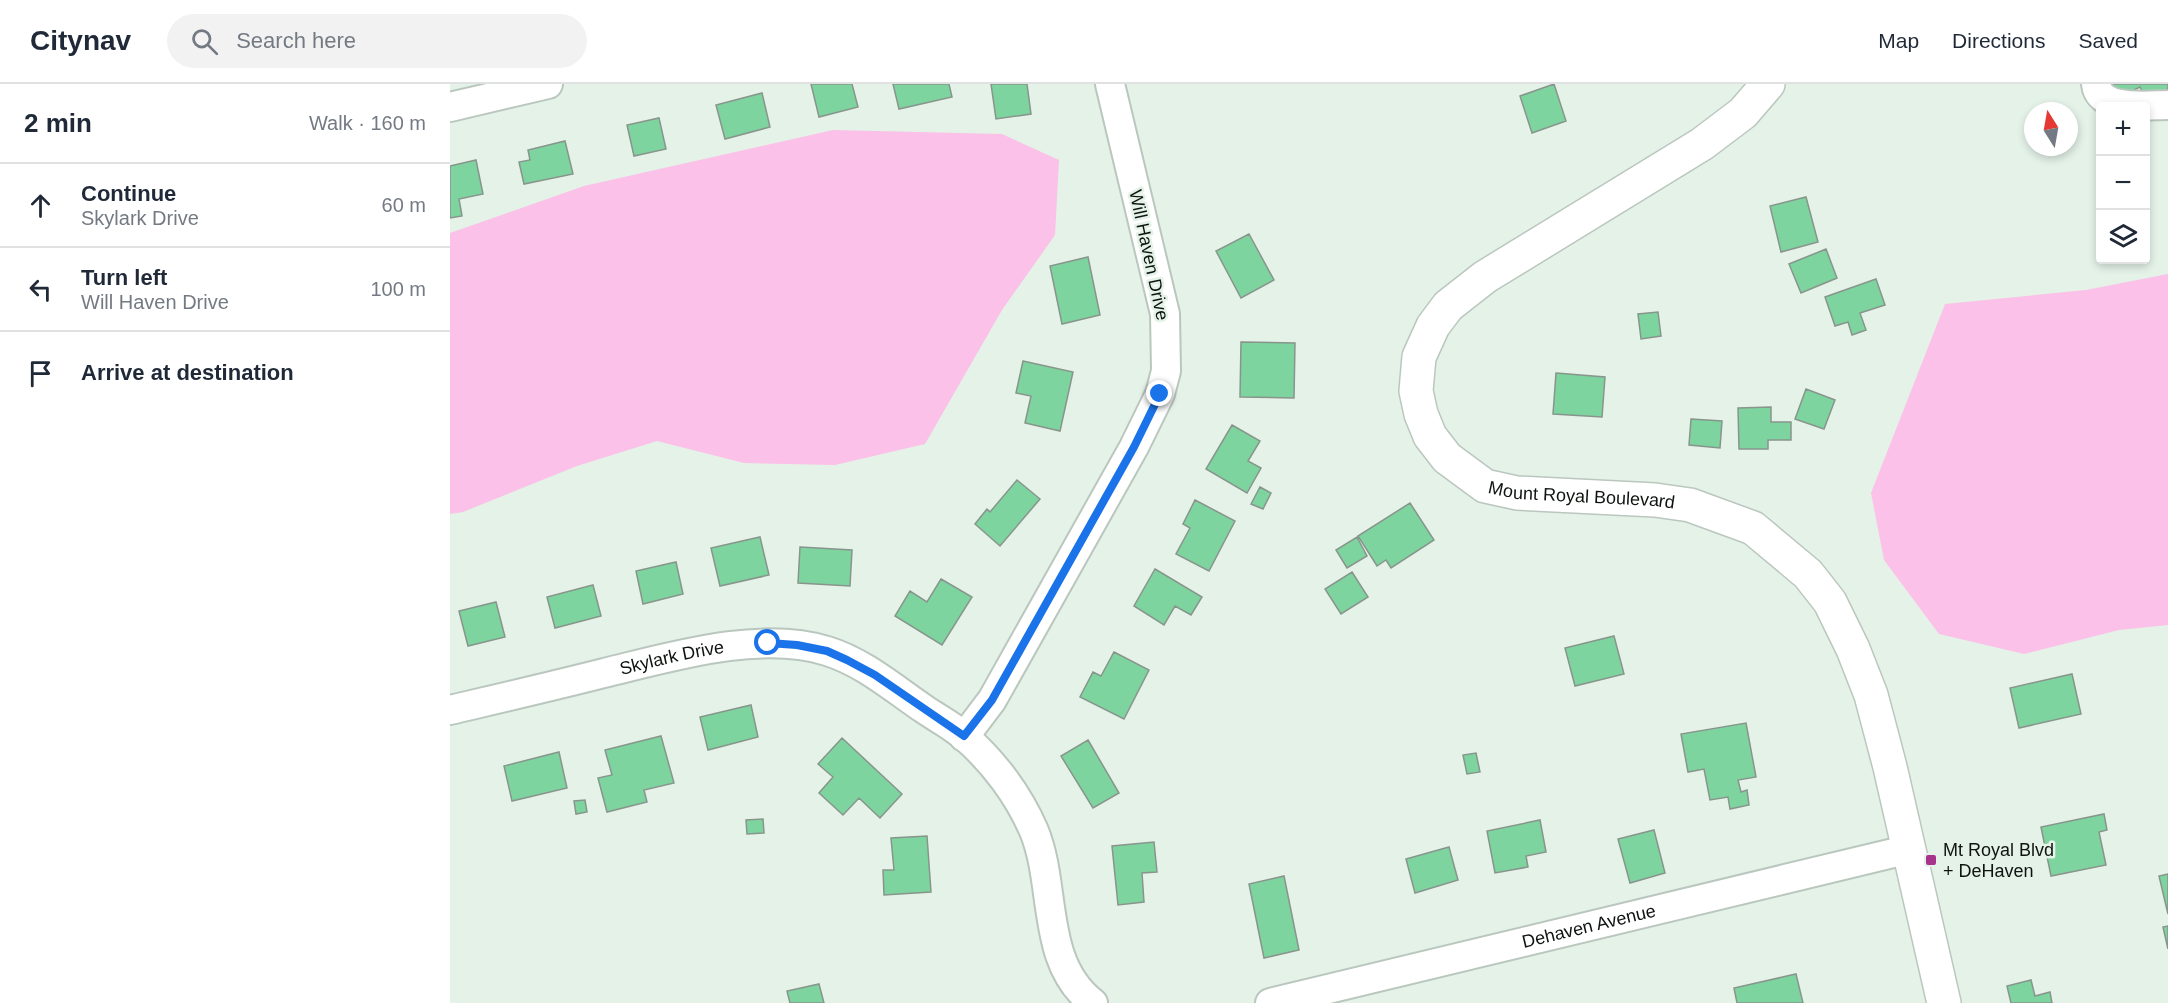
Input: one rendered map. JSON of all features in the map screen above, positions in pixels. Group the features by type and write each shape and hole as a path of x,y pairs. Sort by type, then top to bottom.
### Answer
{"main road":[{"name":"Mount Royal Boulevard","path":"1768,84 1743,113 1702,144 1485,277 1448,306 1433,326 1419,357 1416,392 1421,414 1430,436 1447,458 1485,486 1516,493 1655,500 1690,506 1753,528 1808,574 1830,602 1853,649 1871,695 1910,849 1944,1003"}],"street":[{"path":"450,106 548,84"},
{"name":"Will Haven Drive","path":"964,736 992,700 1134,447 1160,394 1166,371 1165,314 1110,84"},
{"path":"2096,84 2106,100 2118,104 2168,105"},
{"name":"Skylark Drive","path":"450,710 721,648 797,645 827,651 847,660 875,675 964,736 1013,791 1035,834 1056,941 1064,966 1077,987 1093,1003"},
{"name":"Dehaven Avenue","path":"1270,1003 1910,849"}],"shaded area":[{"path":"833,130 1002,134 1059,160 1055,235 1002,310 925,444 835,465 744,463 657,441 577,466 463,512 450,514 450,233 584,186"},
{"path":"2168,274 2168,625 2119,630 2024,654 1939,634 1884,560 1871,493 1945,304 2086,290"}],"building":[{"path":"811,84 852,84 858,107 819,117"},
{"path":"893,84 949,84 952,97 899,109"},
{"path":"991,84 1027,84 1031,114 996,119"},
{"path":"1554,84 1566,121 1532,133 1520,96"},
{"path":"2107,84 2168,84 2168,89 2146,99 2140,87 2126,94"},
{"path":"762,93 770,127 725,139 716,105"},
{"path":"659,118 666,149 634,156 627,125"},
{"path":"565,141 573,174 524,184 519,162 530,160 528,150"},
{"path":"476,160 483,194 459,199 462,216 450,218 450,166"},
{"path":"1806,197 1818,242 1781,252 1770,206"},
{"path":"1249,234 1274,280 1241,298 1216,251"},
{"path":"1826,249 1837,278 1801,293 1789,264"},
{"path":"1088,257 1100,315 1062,324 1050,266"},
{"path":"1876,279 1885,305 1860,313 1866,330 1852,335 1848,322 1835,326 1825,297"},
{"path":"1658,312 1661,336 1641,339 1638,314"},
{"path":"1241,342 1295,343 1294,398 1240,397"},
{"path":"1023,361 1073,372 1060,431 1025,423 1031,396 1016,393"},
{"path":"1556,373 1605,377 1602,417 1553,414"},
{"path":"1806,389 1835,400 1824,429 1795,419"},
{"path":"1771,407 1771,422 1791,422 1791,440 1768,440 1768,449 1739,449 1738,408"},
{"path":"1691,419 1722,421 1720,448 1689,445"},
{"path":"1232,425 1260,441 1248,461 1261,468 1247,493 1206,469"},
{"path":"1017,480 1040,499 1000,546 975,524 987,509 990,512"},
{"path":"1260,487 1271,493 1263,509 1251,504"},
{"path":"1195,500 1235,521 1209,571 1176,554 1190,528 1183,524"},
{"path":"1410,503 1434,540 1391,568 1386,560 1377,566 1358,536"},
{"path":"760,537 769,575 720,586 711,548"},
{"path":"1357,537 1367,556 1347,568 1336,550"},
{"path":"800,547 852,550 850,586 798,583"},
{"path":"676,562 683,594 643,604 636,571"},
{"path":"1155,569 1202,597 1191,615 1175,606 1164,625 1134,606"},
{"path":"1352,572 1368,597 1341,614 1325,589"},
{"path":"941,579 972,597 942,645 895,616 910,591 927,602"},
{"path":"593,585 601,616 555,628 547,597"},
{"path":"496,602 505,637 468,646 459,611"},
{"path":"1614,636 1624,674 1575,686 1565,648"},
{"path":"1114,652 1149,670 1124,719 1080,697 1093,672 1101,676"},
{"path":"2072,674 2081,714 2019,728 2010,688"},
{"path":"751,705 758,737 708,750 700,717"},
{"path":"1746,723 1756,777 1738,780 1741,792 1747,790 1749,805 1730,809 1728,797 1710,800 1704,769 1688,772 1681,734"},
{"path":"661,736 674,783 644,790 647,802 607,812 598,778 612,775 605,750"},
{"path":"842,738 902,794 880,818 859,798 843,815 819,793 833,777 818,764"},
{"path":"1088,740 1119,793 1093,808 1061,756"},
{"path":"559,752 567,788 512,801 504,766"},
{"path":"1476,753 1480,772 1467,774 1463,755"},
{"path":"585,800 587,812 576,814 574,801"},
{"path":"2104,814 2107,830 2099,832 2106,865 2051,876 2041,827"},
{"path":"763,819 764,833 747,834 746,820"},
{"path":"1540,820 1546,852 1526,856 1528,867 1495,873 1487,831"},
{"path":"1654,830 1665,873 1630,883 1618,839"},
{"path":"927,836 931,892 884,895 883,870 894,870 891,838"},
{"path":"1154,842 1157,872 1142,873 1144,902 1118,905 1112,846"},
{"path":"1449,847 1458,880 1415,893 1406,859"},
{"path":"2168,874 2168,914 2159,876"},
{"path":"1284,876 1299,950 1264,958 1249,884"},
{"path":"2168,926 2168,949 2163,927"},
{"path":"1796,974 1803,1003 1737,1003 1734,988"},
{"path":"2031,980 2035,996 2050,992 2052,1003 2011,1003 2007,986"},
{"path":"819,984 824,1003 790,1003 787,991"}],"place":[{"name":"Mt Royal Blvd + DeHaven","path":"1931,860"}],"route":[{"path":"768,643 797,645 827,651 847,660 875,675 964,736 992,700 1134,447 1160,394"}]}
